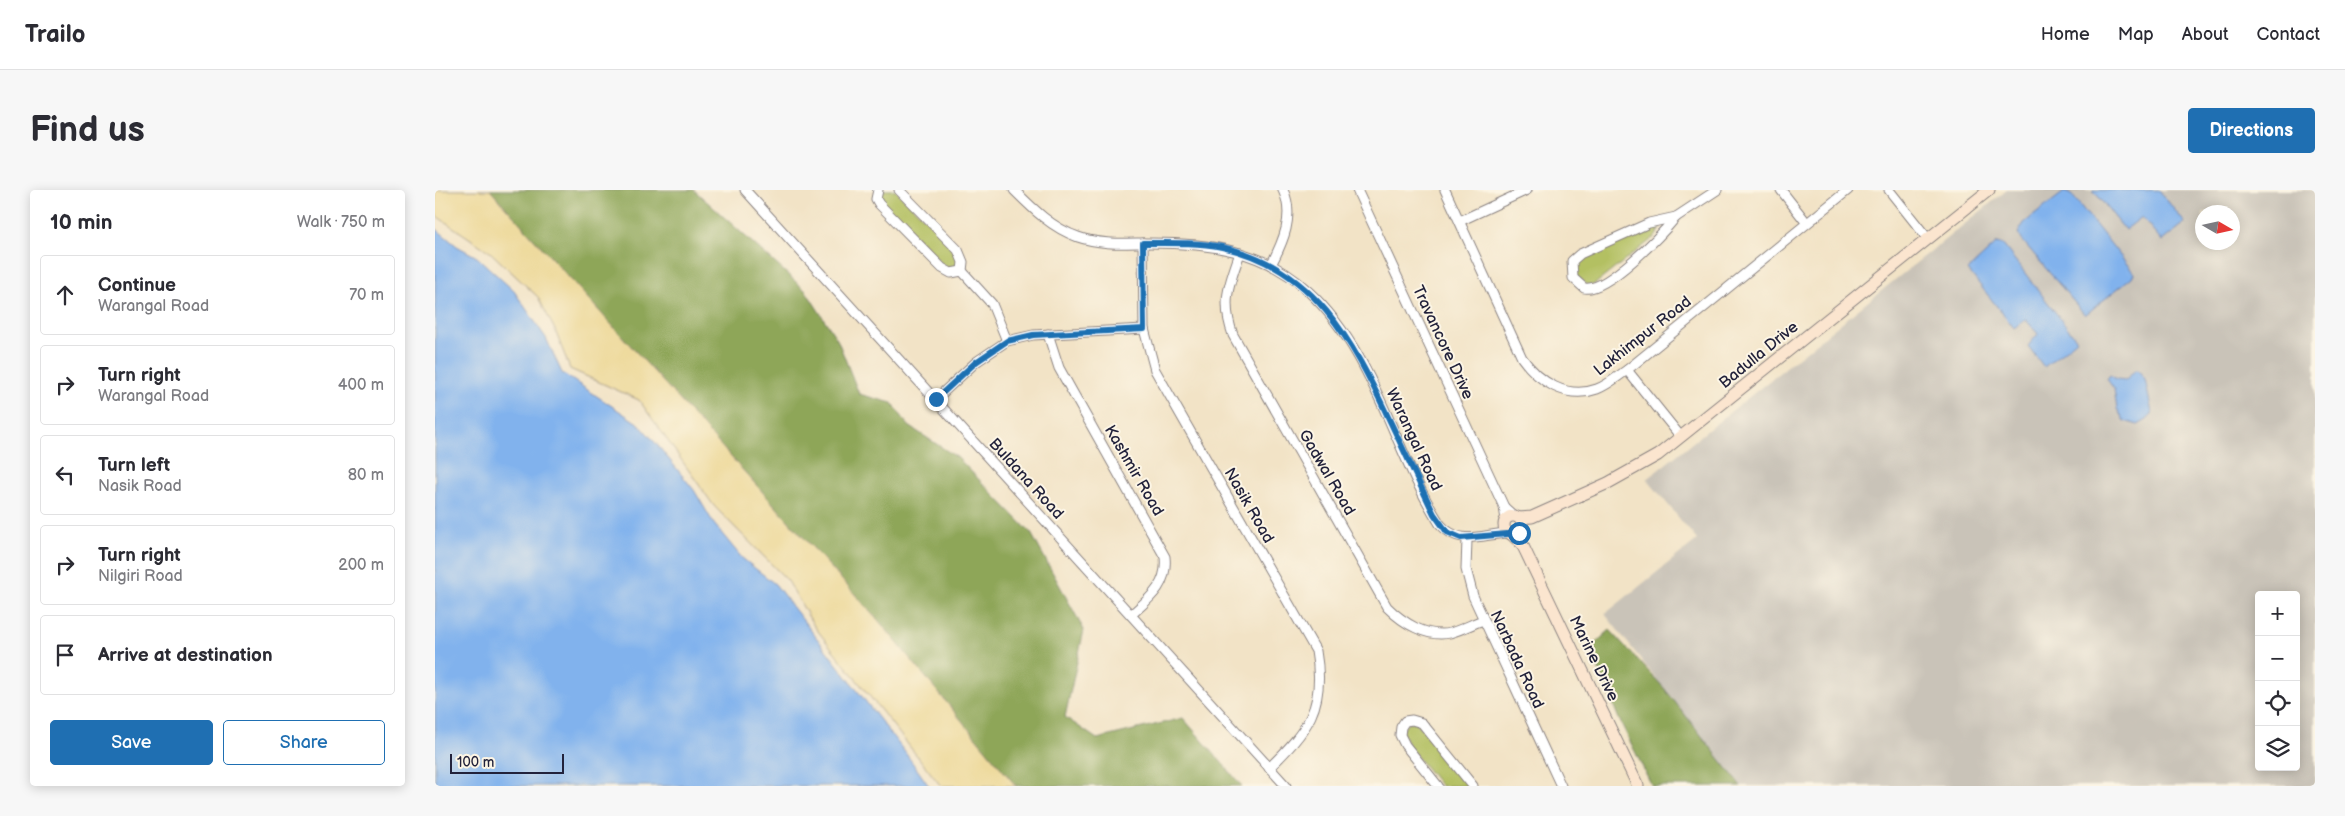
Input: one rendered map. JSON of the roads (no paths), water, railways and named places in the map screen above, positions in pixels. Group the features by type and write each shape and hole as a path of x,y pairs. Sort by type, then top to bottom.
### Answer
{"street":[{"name":"Buldana Road","path":"745,190 1286,786"},
{"path":"878,190 877,198 879,204 942,268 951,273 962,271"},
{"path":"899,190 958,250 963,262 962,271 992,304 1007,341"},
{"name":"Warangal Road","path":"1014,190 1049,222 1077,237 1108,243 1206,245 1240,253 1271,264 1308,291 1344,332 1370,377 1434,514 1447,532 1467,540"},
{"path":"1271,264 1287,225 1289,211 1283,190"},
{"name":"Travancore Drive","path":"1357,190 1513,525"},
{"name":"Lakhimpur Road","path":"1445,190 1522,358 1538,378 1562,390 1581,392 1597,389 1627,370 1806,222 1848,190"},
{"path":"1460,220 1527,190"},
{"path":"1676,217 1649,223 1579,254 1572,260 1573,278 1584,288 1596,287 1654,242 1676,217 1717,190"},
{"path":"1781,190 1806,222"},
{"path":"1889,190 1928,239"},
{"name":"Badulla Drive","path":"1513,525 1532,518 1640,467 1681,437 1989,190"},
{"name":"Nasik Road","path":"1143,243 1144,329 1151,359 1161,381 1316,651 1320,685 1312,716 1302,735 1269,768"},
{"name":"Gadwal Road","path":"1240,253 1225,301 1226,318 1233,335 1387,607 1408,624 1431,633 1449,633 1483,620"},
{"path":"936,399 976,362 1007,341 1048,334 1144,329"},
{"name":"Kashmir Road","path":"1048,334 1059,368 1165,557 1166,567 1161,585 1131,615"},
{"path":"1627,370 1681,437"},
{"path":"1467,540 1513,525"},
{"name":"Marine Drive","path":"1513,525 1638,786"},
{"name":"Narbada Road","path":"1467,540 1467,576 1483,620 1561,786"},
{"path":"1438,786 1402,740 1401,727 1405,721 1412,720 1422,723 1473,786"}],"water":[{"path":"2093,190 2159,190 2185,223 2162,241 2142,217 2125,230"},
{"path":"2064,192 2071,194 2134,273 2132,277 2085,315 2018,233 2024,223"},
{"path":"435,228 457,246 477,257 514,291 546,338 562,373 639,424 694,490 714,524 742,558 775,584 929,786 435,786"},
{"path":"1997,243 2003,245 2077,340 2044,367 2028,346 2038,334 2026,320 2014,328 1968,270"},
{"path":"2135,370 2138,370 2145,379 2152,413 2147,420 2138,425 2124,421 2117,409 2114,389 2107,379 2110,375 2116,379 2126,380"}]}
